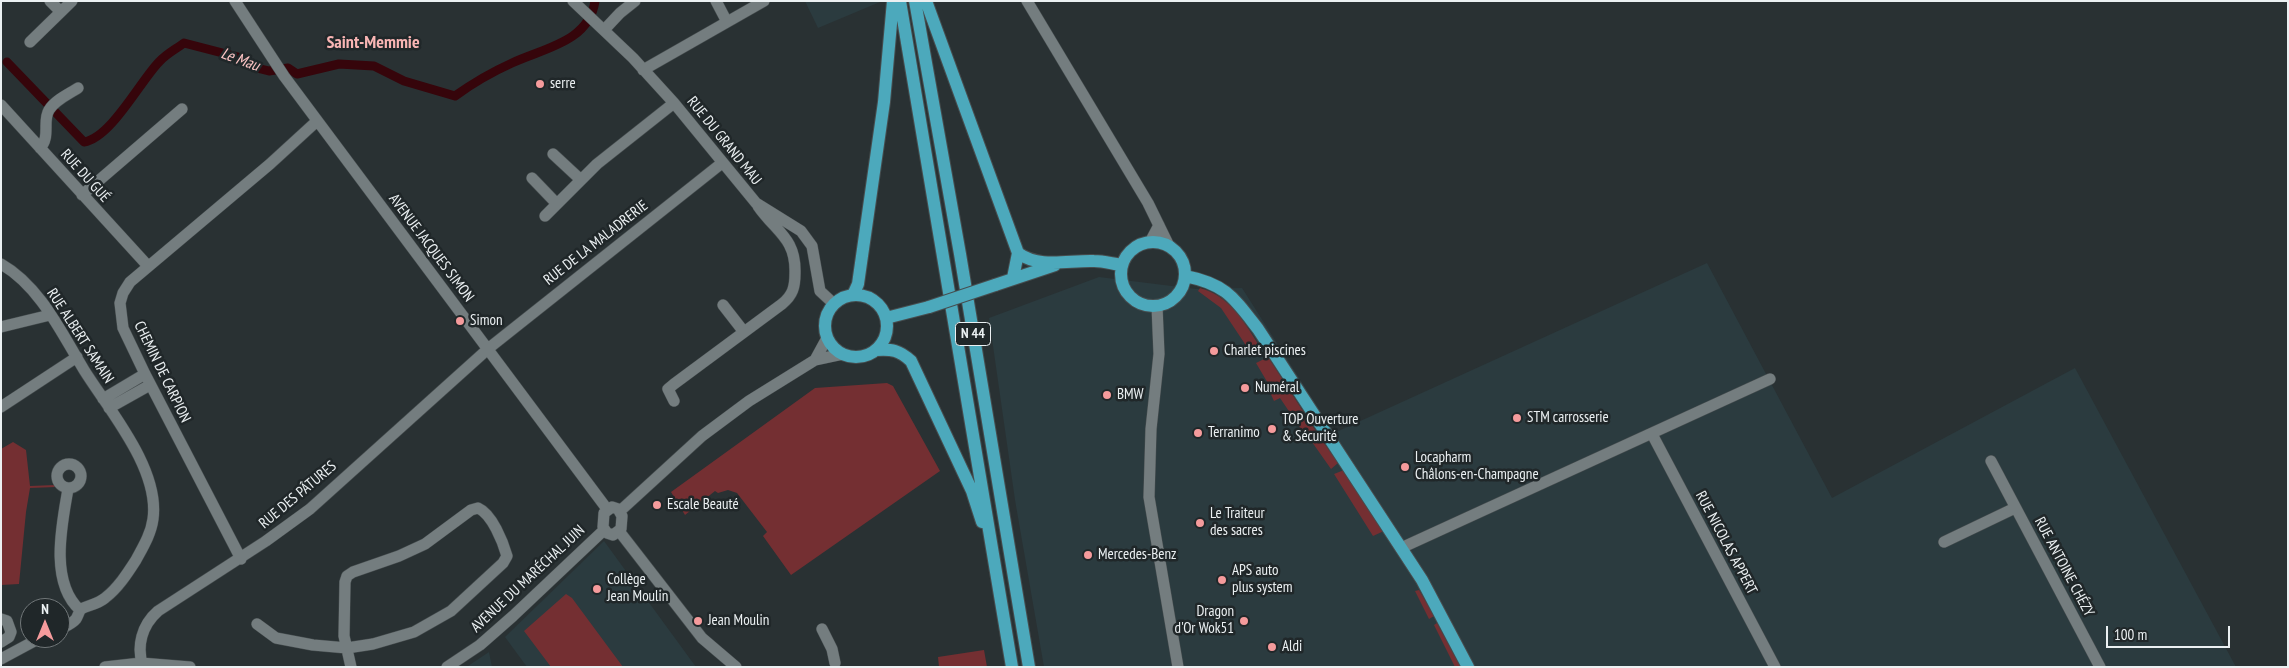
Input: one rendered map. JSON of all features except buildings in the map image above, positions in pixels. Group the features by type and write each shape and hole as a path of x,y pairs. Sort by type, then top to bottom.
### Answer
{"main road":[{"path":"854,295 858,284 883,112 893,1"},
{"name":"N 44","path":"900,1 1012,667"},
{"name":"N 44","path":"915,1 960,254 1029,667"},
{"path":"926,1 1018,252 1013,278"},
{"path":"1150,242 1169,246 1182,259 1185,276 1179,293 1173,299 1156,306 1146,305 1129,294 1122,281 1122,265 1132,249 1150,242"},
{"path":"1018,252 1028,260 1063,263 1094,261 1122,265"},
{"path":"886,318 929,307 1063,263"},
{"path":"1185,276 1207,280 1226,290 1239,304 1422,580 1468,667"},
{"path":"876,350 886,335 886,318 883,310 870,298 854,295 846,296 834,304 825,320 828,338 832,346 843,354 858,357 876,350 894,349 902,352 911,361 972,491 993,550"}],"street":[{"path":"50,1 60,10"},
{"path":"30,42 60,10 72,1"},
{"name":"AVENUE JACQUES SIMON","path":"235,1 284,76 607,509"},
{"name":"RUE DU GRAND MAU","path":"573,1 643,70 674,104 756,203 801,231 812,246 820,291 834,304"},
{"path":"600,27 635,1"},
{"path":"716,1 727,22"},
{"path":"643,70 764,1"},
{"path":"1027,1 1159,225 1169,246"},
{"path":"40,148 45,140 52,107 78,88"},
{"path":"545,216 596,164 674,104"},
{"name":"RUE DU GUÉ","path":"1,105 148,266"},
{"path":"82,195 182,109"},
{"name":"CHEMIN DE CARPION","path":"240,558 148,380 124,328 120,309 126,287 148,266 270,164 317,121"},
{"path":"553,154 581,180"},
{"name":"RUE DE LA MALADRERIE","path":"488,348 722,162"},
{"path":"532,178 557,204"},
{"path":"674,402 669,395 668,389 787,300 794,290 794,253 791,245 767,219 756,203"},
{"path":"1150,242 1159,225"},
{"name":"RUE ALBERT SAMAIN","path":"1,264 15,273 50,315 132,445 153,497 154,517 144,547 121,582 100,602 80,610"},
{"path":"723,305 744,332"},
{"path":"1156,306 1159,354 1151,429 1148,497 1178,667"},
{"path":"1,327 50,315"},
{"path":"815,360 828,338"},
{"name":"RUE DES PÂTURES","path":"142,665 141,636 150,618 310,509 488,348"},
{"path":"620,511 702,436 749,401 815,360 843,354"},
{"path":"1,406 77,357"},
{"path":"1401,548 1770,379"},
{"path":"106,403 148,380"},
{"name":"RUE NICOLAS APPERT","path":"1652,434 1775,667"},
{"name":"RUE ANTOINE CHÉZY","path":"1991,461 2100,667"},
{"path":"68,488 62,531 61,563 70,597 80,610 70,623"},
{"path":"257,624 276,638 313,645 347,648 373,644 414,632 451,611 503,563 507,556 485,511 478,508 471,510 425,544 347,576 345,582 344,636 347,648 351,667"},
{"path":"620,531 611,535 604,530 604,516 607,509 615,508 620,511 622,516 620,531 702,638 736,667"},
{"name":"RUE ANTOINE CHÉZY","path":"1944,542 2016,508"},
{"name":"AVENUE DU MARÉCHAL JUIN","path":"447,667 480,645 514,616 604,530"},
{"path":"1,619 10,626 9,637 3,642 12,652"},
{"path":"822,629 832,649 834,666"},
{"path":"1,659 20,648"},
{"path":"105,667 142,665 190,667"}],"shaded area":[{"path":"805,1 880,1 880,2 818,28"},
{"path":"1707,263 1832,498 2075,368 2236,667 1044,667 1015,500 989,318 1099,277 1196,289 1242,288 1334,433"},
{"path":"1200,288 1227,303 1241,318 1258,344 1249,350 1221,308 1198,291"},
{"path":"1268,357 1317,433 1316,435 1307,438 1280,398 1274,401 1267,386 1269,385 1256,363"},
{"path":"887,383 893,386 940,471 791,575 763,536 767,532 737,493 728,490 718,493 715,491 685,515 671,492 815,388"},
{"path":"1321,439 1338,463 1331,469 1312,442"},
{"path":"13,442 26,450 30,486 55,485 56,487 30,488 19,584 1,585 1,449"},
{"path":"1344,470 1384,531 1373,536 1334,474"},
{"name":"Collège Jean Moulin","path":"604,541 696,667 527,667 505,637"},
{"path":"1419,590 1434,616 1429,619 1415,591"},
{"path":"566,594 572,598 623,667 551,667 524,631"},
{"path":"1437,623 1460,666 1455,667 1434,625"},
{"path":"984,650 987,667 939,667 938,657"},
{"path":"489,652 492,667 467,667 468,666"}],"waterway":[{"name":"Le Mau","path":"7,62 84,142 105,130 115,120 159,62 184,43 238,57 269,71 288,68 297,74 339,64 374,66 404,81 455,96 497,70 551,48 575,35 591,15 595,1"}],"place":[{"name":"serre","path":"540,84"},
{"name":"Simon","path":"460,321"},
{"name":"Charlet piscines","path":"1214,351"},
{"name":"Numéral","path":"1245,388"},
{"name":"BMW","path":"1107,395"},
{"name":"STM carrosserie","path":"1517,418"},
{"name":"TOP Ouverture & Sécurité","path":"1272,429"},
{"name":"Terranimo","path":"1198,433"},
{"name":"Locapharm Châlons-en-Champagne","path":"1405,467"},
{"name":"Escale Beauté","path":"657,505"},
{"name":"Le Traiteur des sacres","path":"1200,523"},
{"name":"Mercedes-Benz","path":"1088,555"},
{"name":"APS auto plus system","path":"1222,580"},
{"name":"Collège Jean Moulin","path":"597,589"},
{"name":"Jean Moulin","path":"698,621"},
{"name":"Dragon d'Or Wok51","path":"1244,621"},
{"name":"Aldi","path":"1272,647"}],"district":[{"name":"Saint-Memmie","path":"373,43"}]}
